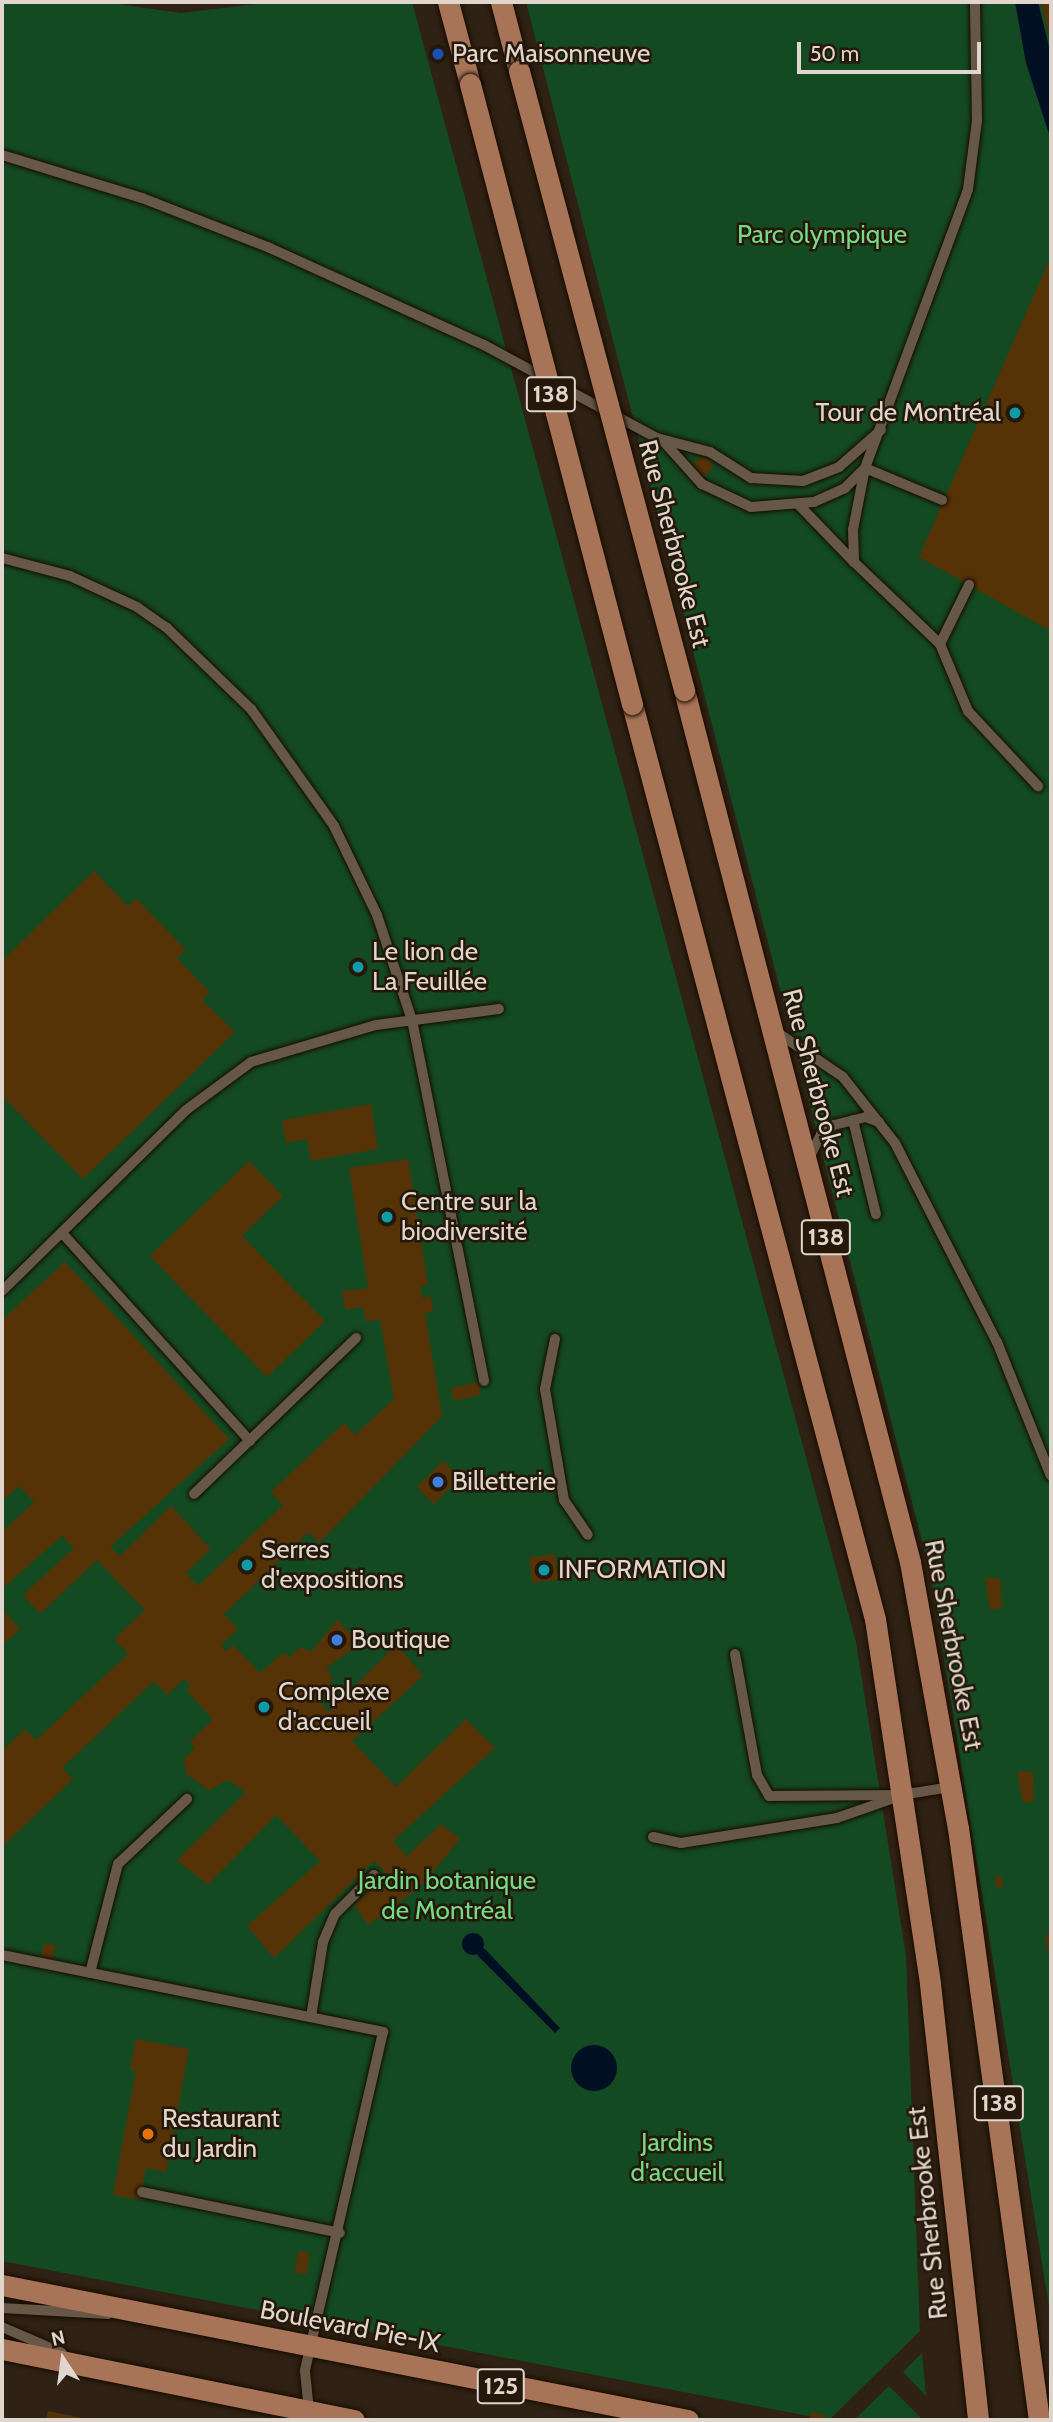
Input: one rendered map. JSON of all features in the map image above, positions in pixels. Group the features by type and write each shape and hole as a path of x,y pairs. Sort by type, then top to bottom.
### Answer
{"main road":[{"name":"Rue Sherbrooke Est","path":"447,2 632,704 853,1520 901,1795 930,1984 978,2420"},
{"name":"Rue Sherbrooke Est","path":"501,2 684,690 910,1562 951,1787 1021,2250 1039,2420"},
{"name":"Boulevard Pie-IX","path":"2,2285 314,2349 688,2420"},
{"path":"2,2349 354,2420"}],"lane":[{"path":"854,562 853,530 865,467 881,430 975,155 975,2"},
{"path":"2,155 142,198 270,248 484,345 664,442 710,452 773,484 839,467 881,430"},
{"path":"664,442 678,463 730,500 751,507 799,505 845,488 865,467"},
{"path":"865,467 942,500"},
{"path":"799,505 940,644 968,711 1038,786"},
{"path":"2,558 70,576 138,607 251,709 301,774 350,857 412,1020 484,1381"},
{"path":"940,644 969,585"},
{"path":"2,1291 63,1234 186,1110 251,1062 412,1020 499,1009"},
{"path":"772,1028 843,1077 880,1122 923,1191 1003,1354 1051,1476"},
{"path":"808,1163 821,1134 853,1120 880,1122"},
{"path":"853,1120 876,1214"},
{"path":"63,1234 250,1441"},
{"path":"194,1494 356,1338"},
{"path":"555,1339 545,1389 564,1500 588,1535"},
{"path":"736,1654 757,1775 769,1796 901,1795 951,1787"},
{"path":"653,1837 681,1843 837,1818 901,1795"},
{"path":"90,1973 117,1864 187,1799"},
{"path":"311,2017 323,1942 335,1914 374,1875"},
{"path":"2,1955 383,2032 314,2349 303,2383 309,2411"},
{"path":"142,2192 340,2233"},
{"path":"2,2308 147,2314"},
{"path":"2,2327 97,2368"}],"green space":[{"name":"Jardin botanique de Montréal","path":"2,2 104,2 181,13 272,2 412,2 856,1642 906,1956 920,2331 829,2420 2,2261"},
{"name":"Parc olympique","path":"526,2 1051,2 1051,2319 930,1572"},
{"path":"922,2353 926,2396 903,2372"},
{"path":"889,2386 923,2420 854,2420"}],"water":[{"path":"1015,2 1038,2 1051,55 1051,140 1026,63"},
{"path":"469,1933 477,1933 484,1940 484,1948 477,1955 469,1955 462,1948 462,1940"},
{"path":"484,1948 560,2028 555,2033 477,1955"},
{"path":"594,2045 610,2052 617,2068 610,2084 594,2091 578,2084 571,2068 578,2052"}],"building":[{"path":"1041,2 1051,2 1051,39 1050,39"},
{"name":"Tour de Montréal","path":"1051,256 1051,631 919,557"},
{"path":"703,457 709,460 712,466 709,472 703,475 697,472 694,466 697,460"},
{"path":"94,871 128,906 136,898 186,950 177,958 210,992 202,1000 235,1032 83,1179 2,1096 2,961"},
{"path":"371,1104 378,1149 311,1161 307,1139 286,1143 282,1120"},
{"path":"408,1159 428,1285 420,1286 422,1298 431,1296 433,1311 425,1313 442,1416 319,1543 309,1532 224,1614 238,1629 221,1645 226,1651 233,1645 260,1673 283,1653 289,1657 301,1647 311,1652 337,1620 360,1644 326,1668 333,1679 320,1702 329,1712 397,1644 423,1676 352,1741 396,1787 466,1719 495,1748 393,1841 407,1856 441,1824 460,1839 419,1888 368,1925 354,1905 386,1873 374,1861 274,1958 247,1926 320,1861 276,1815 208,1885 177,1860 246,1792 227,1780 209,1791 186,1773 184,1759 195,1748 190,1742 213,1719 186,1690 191,1686 184,1679 167,1695 154,1681 62,1768 73,1779 2,1847 2,1751 25,1729 36,1740 128,1654 114,1639 145,1610 97,1560 40,1614 23,1595 74,1548 62,1536 2,1589 2,1532 34,1502 19,1486 2,1501 2,1320 65,1262 229,1439 110,1547 120,1556 171,1506 211,1549 186,1573 198,1586 283,1505 271,1492 344,1423 355,1435 394,1399 380,1319 366,1322 363,1307 345,1310 342,1291 368,1288 349,1168"},
{"path":"249,1161 283,1196 242,1236 325,1321 267,1377 150,1256"},
{"path":"478,1382 481,1395 454,1401 451,1388"},
{"name":"Billetterie","path":"443,1461 460,1478 434,1504 417,1487"},
{"path":"555,1554 558,1580 532,1583 529,1557"},
{"path":"985,1578 1000,1578 1002,1608 990,1610"},
{"path":"2,1609 20,1629 2,1646"},
{"path":"1017,1771 1033,1772 1034,1801 1023,1803"},
{"path":"1001,1875 1003,1888 997,1889 995,1876"},
{"path":"1051,1934 1051,1963 1050,1963 1045,1935"},
{"path":"44,1944 56,1945 52,1963 40,1960"},
{"name":"Restaurant du Jardin","path":"136,2039 189,2049 166,2172 146,2168 140,2200 113,2195 136,2070 130,2069"},
{"path":"298,2251 310,2253 306,2275 295,2273"},
{"path":"48,2411 87,2419 87,2420 46,2420"},
{"path":"811,2412 825,2415 824,2420 810,2418"}],"place":[{"name":"Parc Maisonneuve","path":"438,54"},
{"name":"Tour de Montréal","path":"1015,413"},
{"name":"Le lion de La Feuillée","path":"358,967"},
{"name":"Centre sur la biodiversité","path":"387,1217"},
{"name":"Billetterie","path":"438,1482"},
{"name":"Serres d'expositions","path":"247,1565"},
{"name":"INFORMATION","path":"544,1570"},
{"name":"Boutique","path":"337,1640"},
{"name":"Complexe d'accueil","path":"264,1707"},
{"name":"Restaurant du Jardin","path":"148,2134"}],"park label":[{"name":"Jardins d'accueil","path":"677,2158"}]}
